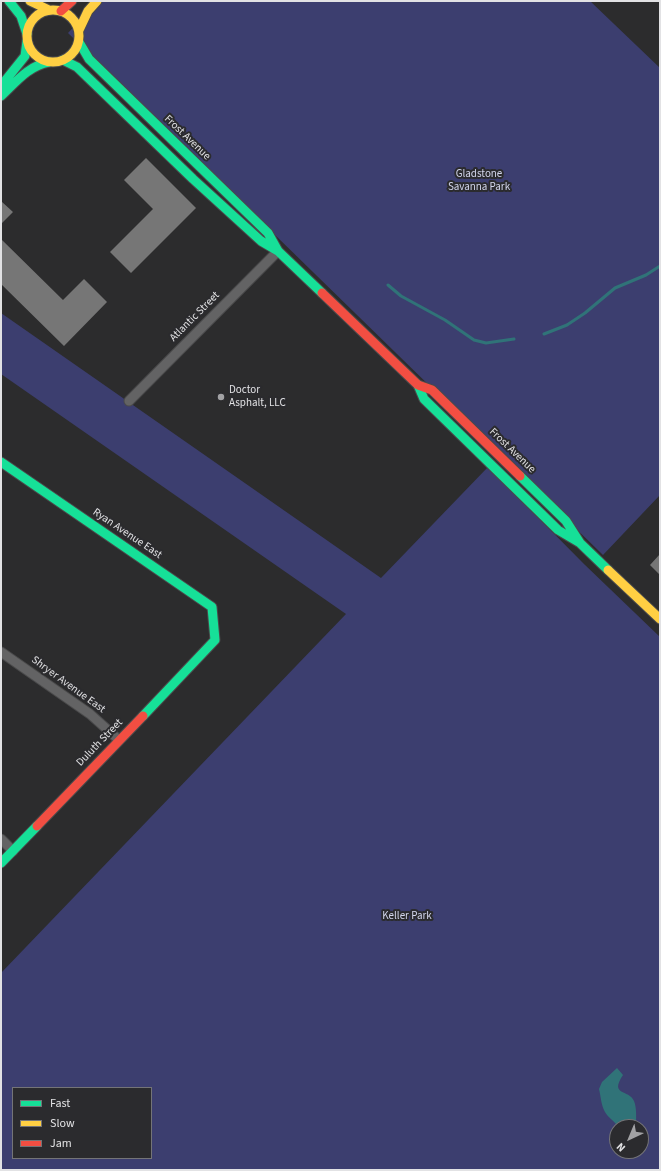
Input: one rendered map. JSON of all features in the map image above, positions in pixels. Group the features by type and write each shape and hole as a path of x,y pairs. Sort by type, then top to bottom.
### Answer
{"street":[{"path":"9,1 19,12 24,21 30,48 35,55 49,62"},
{"path":"30,1 49,10 61,11 75,22 79,30"},
{"path":"61,11 72,1"},
{"path":"1,96 32,68 42,63 63,60 70,56 76,50 79,42 79,30 88,11 97,1"},
{"path":"1,86 25,56 29,25 34,18 49,10"},
{"name":"Frost Avenue","path":"79,42 89,59 268,234 278,251"},
{"name":"Frost Avenue","path":"63,60 77,68 193,179 261,241 278,251 418,385 424,399 558,530 580,543 660,619"},
{"name":"Atlantic Street","path":"129,401 278,251"},
{"name":"Ryan Avenue East","path":"1,462 212,607 215,640"},
{"name":"Duluth Street","path":"1,862 215,640"},
{"name":"Shryer Avenue East","path":"1,652 90,714 119,740"},
{"path":"1,839 13,850"}],"green space":[{"name":"Gladstone Savanna Park","path":"98,1 590,1 660,68 660,495 603,555 68,33"},
{"name":"Keller Park","path":"1,313 381,578 488,467 584,564 660,637 660,1170 1,1170 1,973 346,614 1,374"}],"shaded area":[{"path":"617,1068 623,1075 619,1082 619,1089 632,1097 635,1104 636,1119 611,1119 606,1114 599,1089 602,1082"}],"building":[{"path":"146,158 196,208 131,273 110,252 153,209 124,180"},
{"path":"1,201 13,212 1,224"},
{"path":"1,239 63,300 84,279 107,302 64,346 1,284"},
{"path":"660,554 660,575 650,565"}],"waterway":[{"path":"544,334 567,325 585,313 615,288 646,275 660,266"},
{"path":"388,285 401,296 445,320 474,340 486,343 514,339"}],"traffic: fast":[{"path":"9,1 21,16 27,34"},
{"path":"1,86 25,56 27,41"},
{"path":"79,42 89,59 268,233 278,251"},
{"path":"63,60 77,67 193,179 261,241 278,251 322,293"},
{"path":"1,96 17,80 29,71 49,62"},
{"path":"418,385 424,399 558,530 580,543 608,570"},
{"path":"1,462 212,607 215,640 143,716"},
{"path":"520,476 566,521 580,543"},
{"path":"1,863 37,826"}],"traffic: slow":[{"path":"30,1 49,10"},
{"path":"79,30 88,11 97,1"},
{"path":"48,10 58,10 68,14 75,21 79,31 79,36 79,41 75,51 68,58 58,62 48,62 38,58 31,51 27,41 27,31 31,21 38,14 48,10"},
{"path":"608,570 660,619"}],"traffic: jam":[{"path":"61,11 72,1"},
{"path":"322,293 418,385 432,390 520,476"},
{"path":"37,826 143,716"}],"place":[{"name":"Doctor Asphalt, LLC","path":"221,397"}]}
